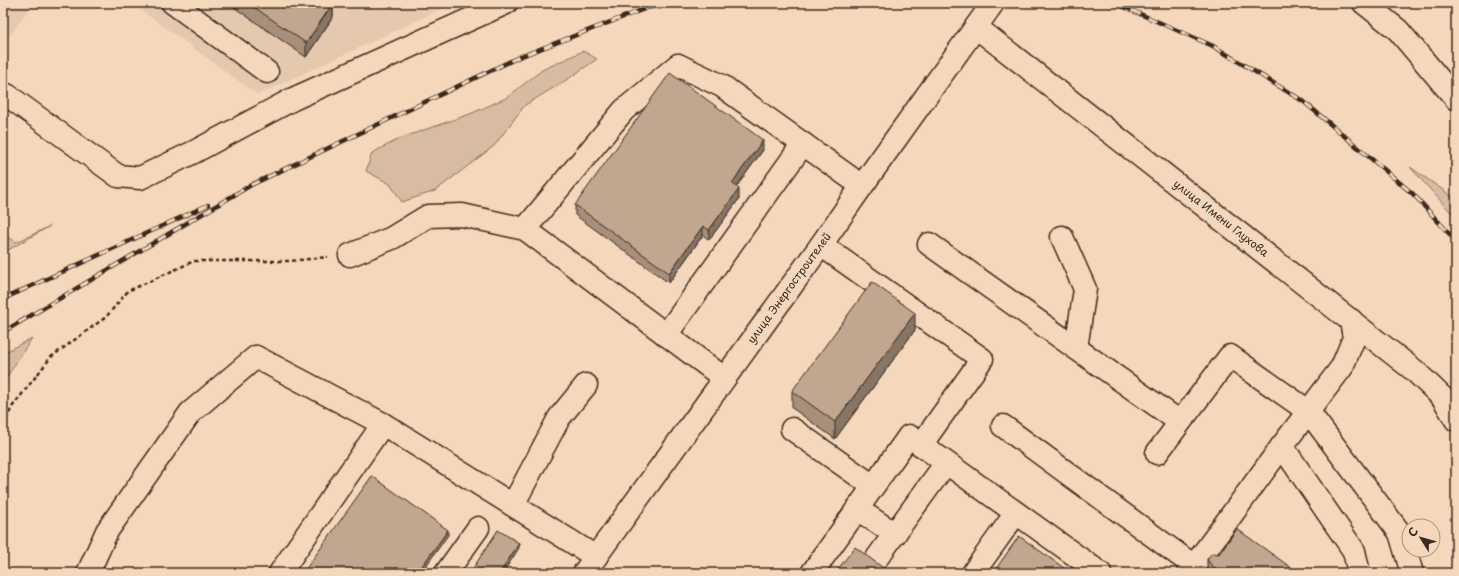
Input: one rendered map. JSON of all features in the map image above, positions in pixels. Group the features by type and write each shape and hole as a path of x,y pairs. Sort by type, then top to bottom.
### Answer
{"main road":[{"path":"173,3 267,72"},
{"path":"7,95 118,176 140,178 194,152 293,99 506,3"},
{"name":"улица Энергостроителей","path":"590,565 821,246 993,3"},
{"path":"1364,3 1398,30 1456,99"},
{"name":"улица Имени Глухова","path":"976,27 1415,371 1442,398 1456,420"},
{"path":"525,229 624,110 678,65 722,86 862,186"},
{"path":"666,335 803,144"},
{"path":"350,255 392,238 428,216 462,215 525,229 724,378"},
{"path":"1062,237 1085,289 1076,348"},
{"path":"929,244 1180,422"},
{"path":"821,246 982,359 921,445"},
{"path":"1003,426 1192,569 1342,367 1354,338 1351,320"},
{"path":"1157,453 1230,356 1308,411 1400,533 1412,573"},
{"path":"88,573 107,530 190,413 256,357 383,424 513,505 590,565"},
{"path":"513,505 559,418 586,385"},
{"path":"280,573 383,424"},
{"path":"792,429 873,486"},
{"path":"812,573 909,436 1100,573"},
{"path":"1282,446 1354,551 1359,573"},
{"path":"877,558 946,463"},
{"path":"857,509 895,534"},
{"path":"973,573 1016,513"},
{"path":"446,573 478,528"}],"path":[{"path":"3,426 12,406 51,357 106,317 128,291 194,261 290,261 350,255"}],"shaded area":[{"path":"3,3 33,3 3,45"},
{"path":"131,3 454,3 258,95"},
{"path":"583,51 597,59 565,81 525,105 494,146 435,191 402,202 390,184 366,171 372,153 401,138 470,114 506,98 542,70"},
{"path":"1410,167 1456,199 1456,218"},
{"path":"50,226 3,253 3,235 17,242"},
{"path":"32,338 3,383 3,353"}],"building":[{"path":"248,3 333,3 306,43"},
{"path":"670,73 763,140 732,183 739,189 709,230 703,226 669,273 575,205"},
{"path":"872,282 915,313 835,422 792,391"},
{"path":"372,476 448,530 417,573 303,573"},
{"path":"1237,529 1293,569 1290,573 1222,573 1211,565 1207,559 1212,553 1219,554"},
{"path":"498,530 519,543 500,573 470,573"},
{"path":"1019,536 1071,573 993,573"},
{"path":"855,547 890,573 835,573"}],"railway":[{"path":"3,332 251,185 519,57 647,8 669,3"},
{"path":"1115,3 1213,46 1303,101 1413,194 1456,241"},
{"path":"3,299 208,205"}]}
